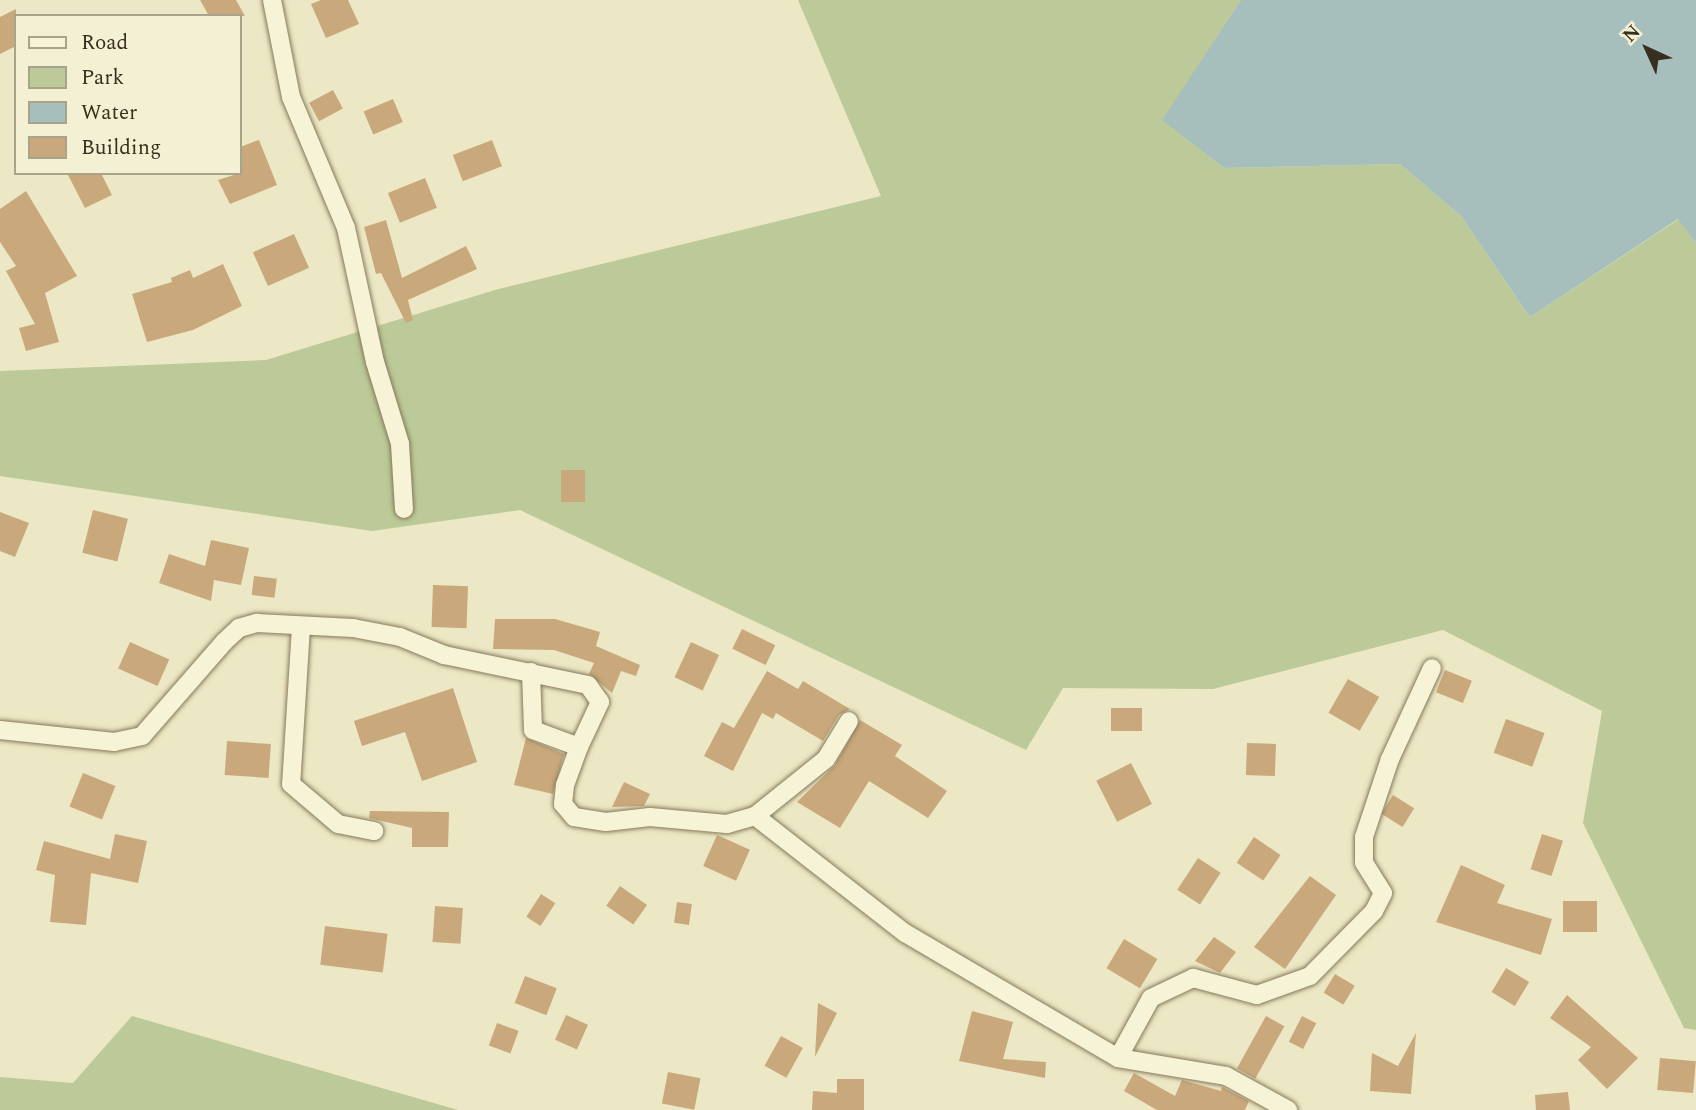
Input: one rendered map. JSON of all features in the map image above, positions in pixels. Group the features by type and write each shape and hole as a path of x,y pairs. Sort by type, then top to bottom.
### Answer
{"street":[{"path":"272,0 291,97 346,228 375,362 400,444 404,509"},
{"path":"0,730 114,742 142,736 239,628 257,623 353,628 400,637 444,655 588,685 596,692 600,702 565,785 563,804 574,817 606,822 650,817 727,824 755,816 826,759 849,721"},
{"path":"301,627 292,784 338,824 374,831"},
{"path":"1118,1058 1151,998 1193,978 1256,995 1310,976 1374,911 1383,893 1364,862 1364,837 1390,759 1432,668"},
{"path":"531,672 533,730 579,747"},
{"path":"755,816 905,933 1118,1058 1226,1076 1288,1110"}],"green space":[{"path":"798,0 1241,0 1163,120 1224,168 1400,164 1461,216 1530,317 1679,219 1696,243 1696,1030 1684,1028 1583,823 1602,711 1443,630 1213,689 1063,688 1026,750 520,510 372,531 0,476 0,371 266,360 495,290 881,196"},
{"path":"132,1016 458,1110 0,1110 0,1077 73,1083"}],"water":[{"path":"1241,0 1696,0 1696,243 1678,219 1530,317 1461,216 1400,164 1224,168 1162,120"}],"building":[{"path":"200,0 236,0 245,16 242,14 208,14"},
{"path":"321,0 348,0 359,24 326,38 311,4"},
{"path":"16,9 14,47 0,54 0,17"},
{"path":"333,90 343,109 319,121 309,103"},
{"path":"393,99 403,122 373,135 364,112"},
{"path":"259,140 277,185 230,204 218,180 242,175 242,146"},
{"path":"492,140 502,166 463,181 453,155"},
{"path":"68,175 102,175 112,195 85,208"},
{"path":"425,178 437,208 400,223 388,193"},
{"path":"26,191 77,276 45,293 59,342 26,351 19,328 35,324 6,271 16,266 0,242 0,209"},
{"path":"386,220 402,278 466,246 477,269 408,300 413,320 406,323 381,273 376,274 364,227"},
{"path":"294,234 309,268 268,286 253,252"},
{"path":"223,264 242,306 193,330 147,342 132,294 172,282 171,278 190,270 193,278"},
{"path":"561,470 585,470 585,502 561,502"},
{"path":"93,510 128,519 117,561 82,553"},
{"path":"0,512 29,523 15,557 0,551"},
{"path":"211,540 249,548 241,585 214,580 211,601 159,583 169,554 205,566"},
{"path":"254,576 277,579 275,598 252,595"},
{"path":"433,585 468,586 467,628 432,627"},
{"path":"495,619 555,619 600,632 596,646 640,665 636,676 621,671 612,693 589,674 594,663 554,650 493,649"},
{"path":"742,629 775,645 766,665 732,649"},
{"path":"130,642 169,659 157,686 118,668"},
{"path":"691,642 719,655 703,690 675,677"},
{"path":"1445,670 1472,681 1463,703 1436,692"},
{"path":"767,671 798,689 803,681 850,709 839,715 823,741 776,713 773,719 762,713 733,771 704,756 722,722 734,728"},
{"path":"1348,679 1379,697 1360,731 1328,713"},
{"path":"453,688 477,762 422,781 405,732 362,746 354,721"},
{"path":"1111,708 1142,708 1142,731 1111,731"},
{"path":"1506,719 1545,733 1532,767 1494,753"},
{"path":"860,720 902,745 895,756 947,791 928,818 869,781 840,828 797,802 835,765"},
{"path":"526,738 564,754 553,794 514,785"},
{"path":"227,741 271,744 269,778 225,775"},
{"path":"1247,743 1276,744 1275,776 1246,775"},
{"path":"1131,763 1152,804 1117,822 1096,781"},
{"path":"83,773 115,786 102,819 70,806"},
{"path":"624,782 650,794 644,806 612,807"},
{"path":"1393,795 1414,808 1403,827 1381,814"},
{"path":"370,811 449,812 448,847 412,847 412,828 369,818"},
{"path":"115,834 147,841 138,883 91,873 86,925 50,922 55,875 36,870 44,841 110,859"},
{"path":"1542,834 1563,841 1551,876 1531,869"},
{"path":"717,835 750,850 736,881 703,866"},
{"path":"1254,837 1281,855 1263,881 1237,863"},
{"path":"1198,858 1221,873 1200,905 1177,890"},
{"path":"1461,865 1505,885 1497,903 1552,919 1541,955 1436,922"},
{"path":"1310,876 1336,895 1285,969 1254,947"},
{"path":"620,886 647,905 633,925 606,906"},
{"path":"541,894 555,903 541,926 526,917"},
{"path":"1563,901 1597,901 1597,932 1563,932"},
{"path":"677,902 692,904 689,925 674,923"},
{"path":"435,906 463,908 460,944 432,942"},
{"path":"325,926 388,934 383,972 320,965"},
{"path":"1214,937 1236,952 1220,973 1195,961"},
{"path":"1124,939 1157,959 1140,988 1106,968"},
{"path":"1506,968 1529,982 1515,1006 1492,992"},
{"path":"1335,974 1355,986 1343,1005 1324,993"},
{"path":"525,976 557,988 546,1015 515,1003"},
{"path":"1567,995 1638,1058 1607,1089 1578,1060 1591,1047 1550,1018"},
{"path":"818,1003 837,1013 815,1057 815,1056"},
{"path":"972,1011 1013,1022 1003,1059 1046,1062 1045,1078 959,1061"},
{"path":"566,1015 588,1025 577,1049 555,1040"},
{"path":"1266,1016 1284,1026 1255,1079 1237,1068"},
{"path":"1302,1016 1316,1023 1303,1049 1289,1042"},
{"path":"497,1023 519,1031 510,1053 489,1046"},
{"path":"1416,1033 1411,1094 1370,1091 1372,1053 1398,1066"},
{"path":"781,1036 803,1048 786,1078 765,1066"},
{"path":"1660,1058 1696,1061 1693,1093 1657,1090"},
{"path":"668,1072 700,1078 694,1110 662,1103"},
{"path":"1134,1073 1175,1096 1182,1080 1221,1091 1222,1087 1249,1101 1245,1110 1157,1110 1124,1091"},
{"path":"837,1079 864,1079 864,1110 812,1110 813,1091 837,1093"},
{"path":"1568,1092 1570,1110 1536,1110 1535,1095"}]}
